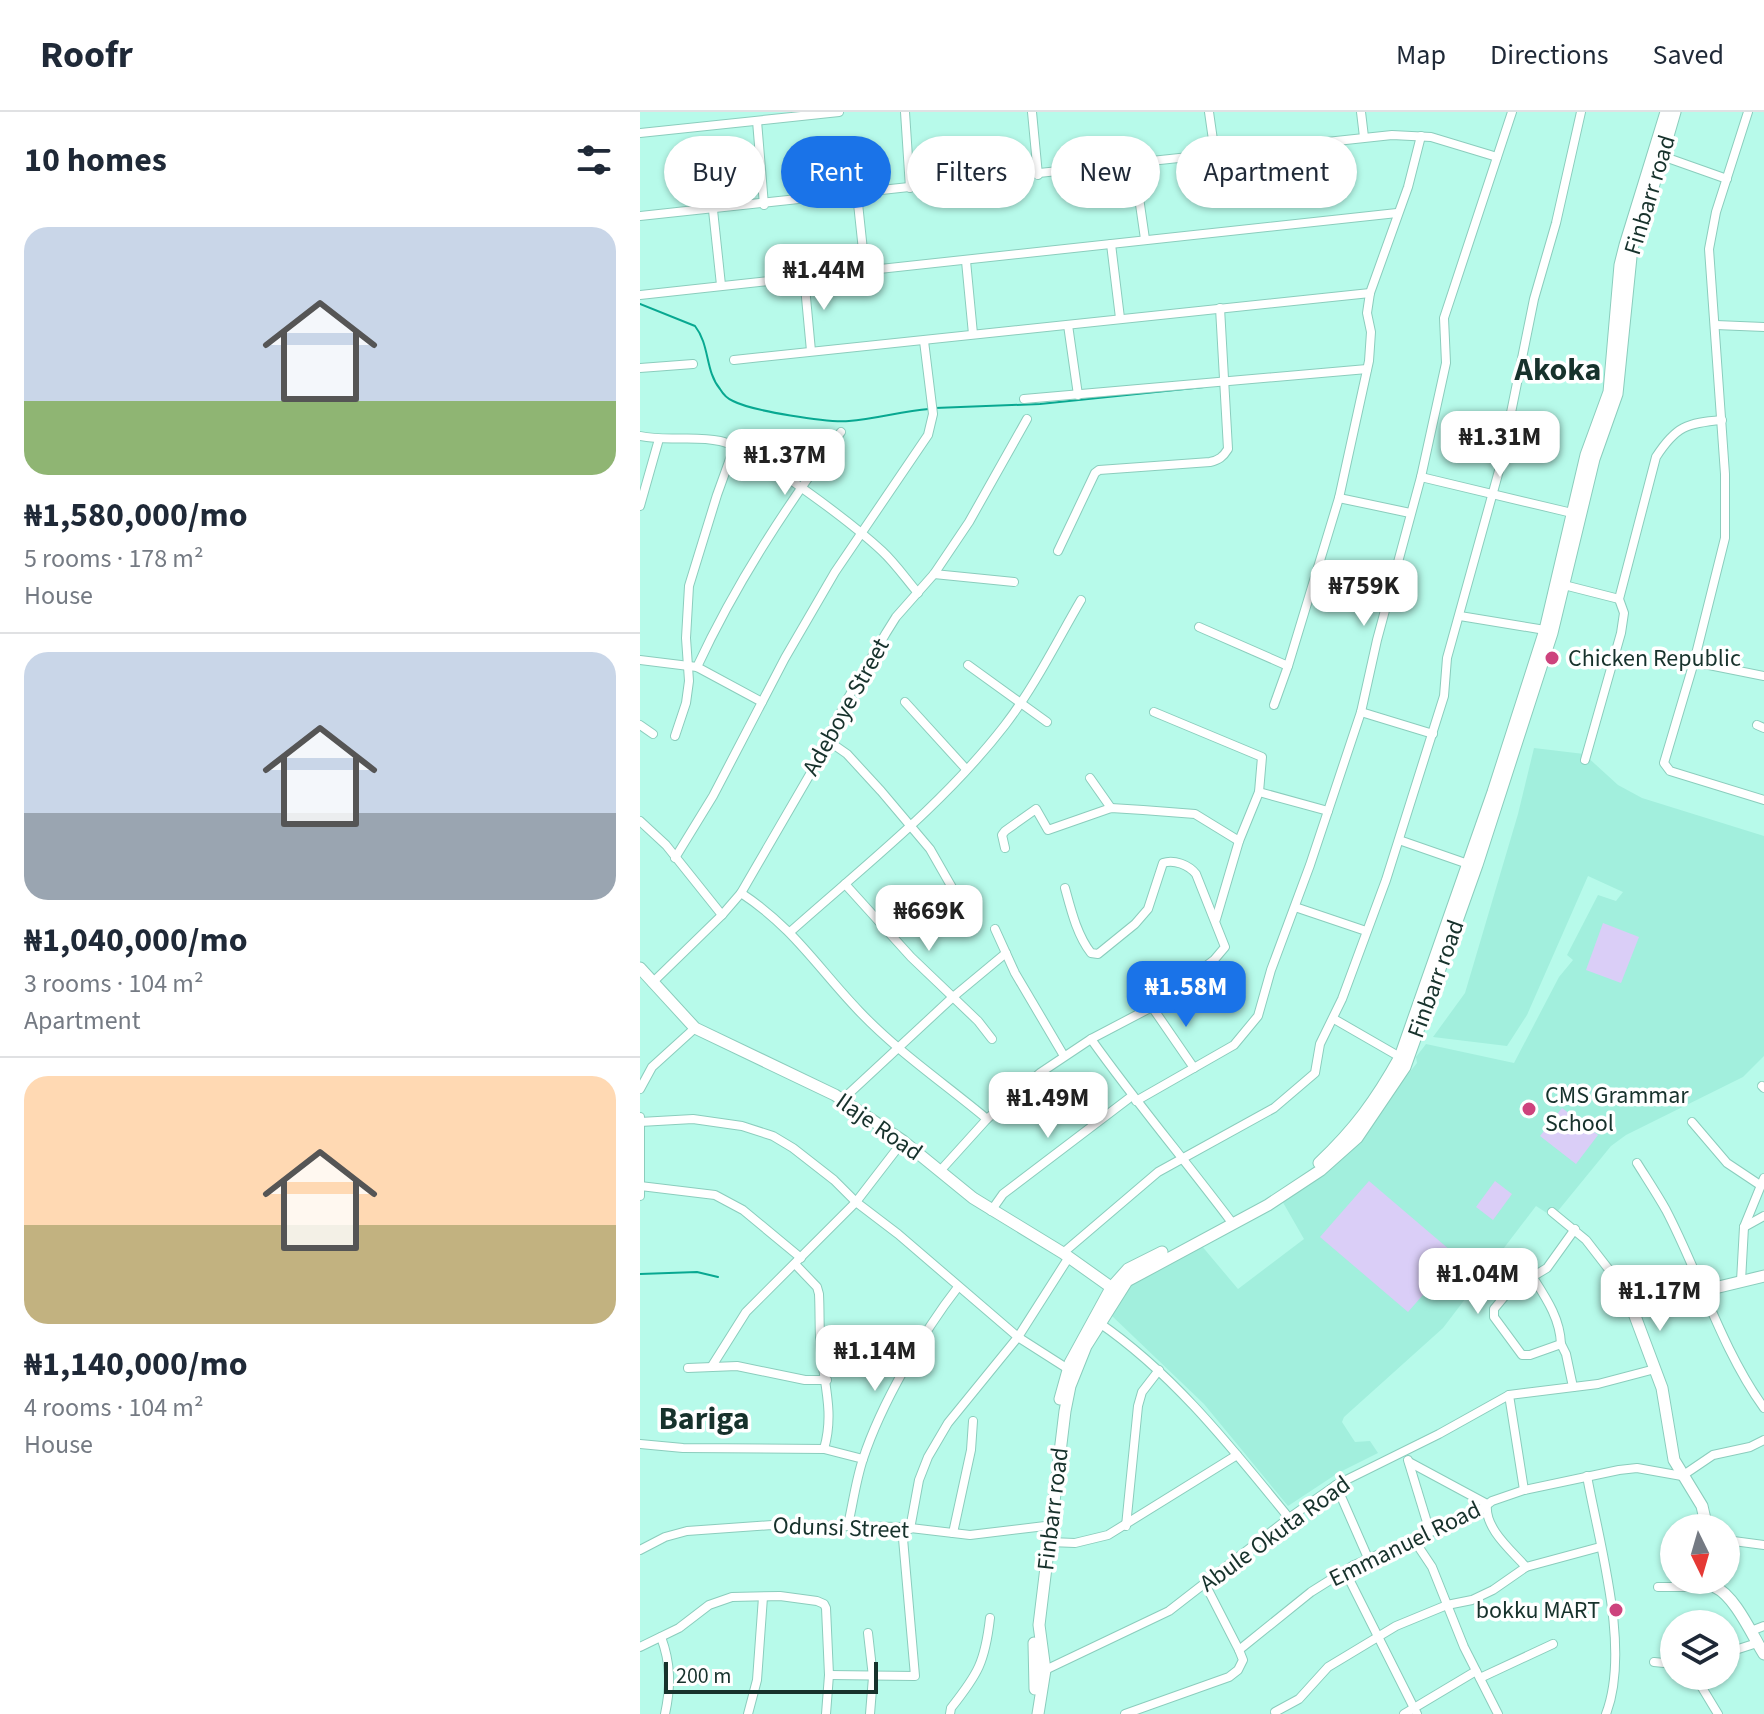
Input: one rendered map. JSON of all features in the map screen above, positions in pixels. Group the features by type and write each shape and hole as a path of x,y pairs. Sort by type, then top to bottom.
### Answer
{"main road":[{"name":"Finbarr road","path":"1032,1714 1041,1672 1033,1624 1059,1409 1068,1369 1128,1269 1230,1220 1308,1171 1351,1132 1383,1088 1400,1057 1531,687 1586,455 1609,392 1620,265 1666,112"},
{"name":"Finbarr road","path":"1115,1290 1131,1277 1302,1184 1357,1138 1405,1067 1477,865 1564,585 1594,459 1617,394 1632,247 1675,112"},
{"name":"Ilaje Road","path":"640,968 695,1028 842,1100 903,1141 991,1211 1066,1255 1115,1290"},
{"path":"1704,1514 1674,1460 1668,1412 1632,1308 1764,1276"},
{"name":"Finbarr road","path":"1038,1714 1041,1672 1039,1625 1068,1398 1097,1321"},
{"path":"1725,1594 1764,1654"}],"street":[{"path":"640,133 839,112"},
{"path":"905,112 907,142"},
{"path":"1032,112 1038,175"},
{"path":"1209,112 1212,136"},
{"path":"1361,112 1364,137"},
{"path":"991,1211 1003,1194 1134,1099 1241,1039 1258,1016 1271,970 1361,712 1421,477 1446,363 1444,318 1512,112"},
{"path":"829,1675 915,1676 906,1528 919,1480 928,1457 948,1423 1018,1337 1066,1255 1147,1180 1274,1108 1311,1079 1317,1067 1316,1054 1334,1019 1399,840 1433,734 1446,685 1447,658 1493,494 1534,299 1556,223 1581,112"},
{"path":"1748,112 1713,224 1709,249 1722,420 1725,538 1694,662 1665,754 1666,767 1696,780 1764,800"},
{"path":"757,121 758,136"},
{"path":"1357,138 1406,134 1421,136 1497,157"},
{"path":"1274,705 1339,498 1367,369 1371,332 1367,313 1370,293 1408,187 1421,136"},
{"path":"1662,156 1727,179"},
{"path":"1035,175 1051,173"},
{"path":"640,216 733,208"},
{"path":"858,208 865,269"},
{"path":"1141,208 1145,239"},
{"path":"713,210 721,285"},
{"path":"640,295 1397,213"},
{"path":"1111,244 1120,318"},
{"path":"966,261 973,334"},
{"path":"804,276 811,351"},
{"path":"734,360 1370,293"},
{"path":"1058,551 1099,470 1210,462 1222,458 1228,449 1220,308"},
{"path":"1068,325 1078,395"},
{"path":"1716,325 1764,327"},
{"path":"675,858 713,796 835,572 928,435 933,409 924,341"},
{"path":"640,368 693,364"},
{"path":"1024,399 1224,384 1367,369"},
{"name":"Adeboye Street","path":"652,983 741,893 896,617 934,574 989,489 1027,419"},
{"path":"1585,760 1624,621 1619,599 1656,457 1685,425 1722,420"},
{"path":"693,666 771,530 841,432"},
{"path":"640,436 707,439 735,445 801,489 862,536 891,560 918,593"},
{"path":"640,506 659,439"},
{"path":"675,736 686,703 693,666 686,614 689,586 735,445"},
{"path":"1421,477 1572,513"},
{"path":"1339,498 1410,513"},
{"path":"934,574 1014,582"},
{"path":"1564,585 1619,599"},
{"path":"790,932 910,826 966,769 1020,703 1081,600"},
{"path":"1460,616 1545,630"},
{"path":"1199,627 1288,666"},
{"path":"640,660 693,666 762,702"},
{"path":"1694,662 1764,676"},
{"path":"968,665 1047,722"},
{"path":"905,702 966,769"},
{"path":"1154,712 1262,757 1259,792 1239,841 1216,919"},
{"path":"1361,712 1433,734"},
{"path":"640,725 653,734"},
{"path":"827,740 862,768 941,866 954,891 974,912"},
{"path":"1090,778 1111,808"},
{"path":"1259,792 1328,811"},
{"path":"1005,848 1002,835 1032,810 1038,810 1048,830 1111,808 1195,814 1239,841"},
{"path":"640,821 722,915"},
{"path":"1399,840 1468,864"},
{"path":"940,1171 1015,1093 1091,1039 1152,1007 1223,951 1224,943 1216,919 1192,868 1166,861 1163,863 1152,899 1141,917 1115,941 1093,955 1078,929 1065,888"},
{"path":"845,884 992,1039"},
{"path":"741,893 790,932 859,1011 898,1047 987,1119"},
{"path":"1295,907 1366,931"},
{"path":"995,929 1015,973 1064,1056"},
{"path":"842,1100 953,997 1006,953"},
{"path":"1152,1007 1194,1068"},
{"path":"1334,1019 1400,1057"},
{"path":"640,1089 652,1067 695,1028"},
{"path":"1091,1039 1134,1099 1230,1220"},
{"path":"640,1196 640,1120 693,1119 758,1130 793,1148 1018,1337 1068,1369"},
{"path":"1692,1122 1727,1163 1762,1182 1744,1227 1741,1281"},
{"path":"712,1366 746,1312 856,1202 903,1141"},
{"path":"1637,1163 1666,1210 1750,1389 1764,1408"},
{"path":"640,1186 715,1195 743,1210 798,1261 817,1287 829,1419 824,1449"},
{"path":"1552,1212 1575,1229 1617,1280 1632,1308"},
{"path":"1744,1227 1764,1216"},
{"path":"1561,1344 1522,1355 1494,1317 1494,1309 1509,1291 1547,1268 1575,1229"},
{"path":"1532,1276 1556,1315 1573,1387"},
{"path":"848,1525 863,1459 926,1331 958,1287"},
{"path":"1097,1321 1159,1370 1237,1455 1289,1518"},
{"path":"688,1368 737,1366 805,1380 827,1380"},
{"name":"Abule Okuta Road","path":"1041,1672 1169,1611 1336,1485 1406,1452 1509,1395 1627,1378 1655,1369"},
{"path":"1126,1526 1138,1406 1142,1392 1159,1370"},
{"path":"1509,1395 1524,1490"},
{"path":"953,1533 971,1450 973,1421"},
{"path":"1682,1476 1713,1455 1750,1447 1764,1440"},
{"path":"640,1444 683,1448 824,1449 863,1459"},
{"path":"1406,1452 1430,1532"},
{"path":"1050,1542 1092,1541 1126,1526 1237,1455"},
{"path":"1409,1462 1487,1504 1486,1512 1495,1531 1526,1567"},
{"name":"Emmanuel Road","path":"1125,1714 1222,1681 1238,1670 1243,1660 1239,1650 1290,1608 1345,1571 1430,1532 1448,1528 1487,1504 1524,1490 1637,1468 1682,1476"},
{"path":"1587,1476 1608,1589 1615,1660 1615,1680 1606,1714"},
{"path":"1336,1485 1368,1558"},
{"name":"Odunsi Street","path":"640,1550 665,1537 687,1531 772,1525 848,1525 970,1535 1045,1526"},
{"path":"1414,1540 1432,1567 1498,1714"},
{"path":"1740,1542 1764,1545"},
{"path":"1275,1712 1299,1699 1328,1667 1378,1636 1447,1605 1472,1600 1493,1590 1526,1567 1600,1547"},
{"path":"1345,1571 1415,1711"},
{"path":"1205,1584 1239,1650"},
{"path":"640,1647 718,1601 732,1597 817,1601 826,1608 829,1675 826,1714"},
{"path":"748,1714 757,1680 763,1597"},
{"path":"950,1714 983,1661 990,1618"},
{"path":"1751,1631 1764,1626"},
{"path":"868,1633 873,1677 870,1714"},
{"path":"661,1637 671,1673 665,1714"},
{"path":"1740,1648 1757,1643"},
{"path":"1404,1714 1415,1711 1478,1675 1553,1644"},
{"path":"1654,1662 1660,1663"},
{"path":"1703,1690 1718,1714"}],"shaded area":[{"name":"CMS Grammar School","path":"1534,748 1584,754 1618,785 1642,798 1764,836 1764,1056 1743,1077 1626,1135 1611,1146 1553,1217 1536,1206 1443,1328 1344,1417 1342,1422 1355,1442 1370,1441 1378,1453 1338,1473 1288,1506 1204,1404 1111,1315 1123,1290 1201,1245 1238,1289 1304,1239 1281,1199 1313,1179 1404,1079 1417,1063 1416,1057 1426,1044 1514,1063 1559,977 1573,960 1567,955 1598,895 1616,901 1623,892 1588,876 1527,1015 1507,1046 1433,1037 1465,993 1518,814"},
{"path":"1603,923 1639,937 1621,983 1586,970"},
{"path":"1562,1108 1598,1135 1576,1164 1540,1136"},
{"path":"1369,1181 1457,1256 1408,1312 1320,1237"},
{"path":"1495,1181 1512,1194 1493,1220 1476,1207"}],"waterway":[{"path":"640,304 695,326 703,341 715,382 727,398 743,405 790,416 839,421 929,409"},
{"path":"935,408 1040,404 1204,387"},
{"path":"640,1274 697,1272 718,1277"}],"place":[{"name":"Chicken Republic","path":"1552,658"},
{"name":"CMS Grammar School","path":"1529,1109"},
{"name":"bokku MART","path":"1616,1610"}],"district":[{"name":"Akoka","path":"1558,370"},
{"name":"Bariga","path":"704,1419"}]}
